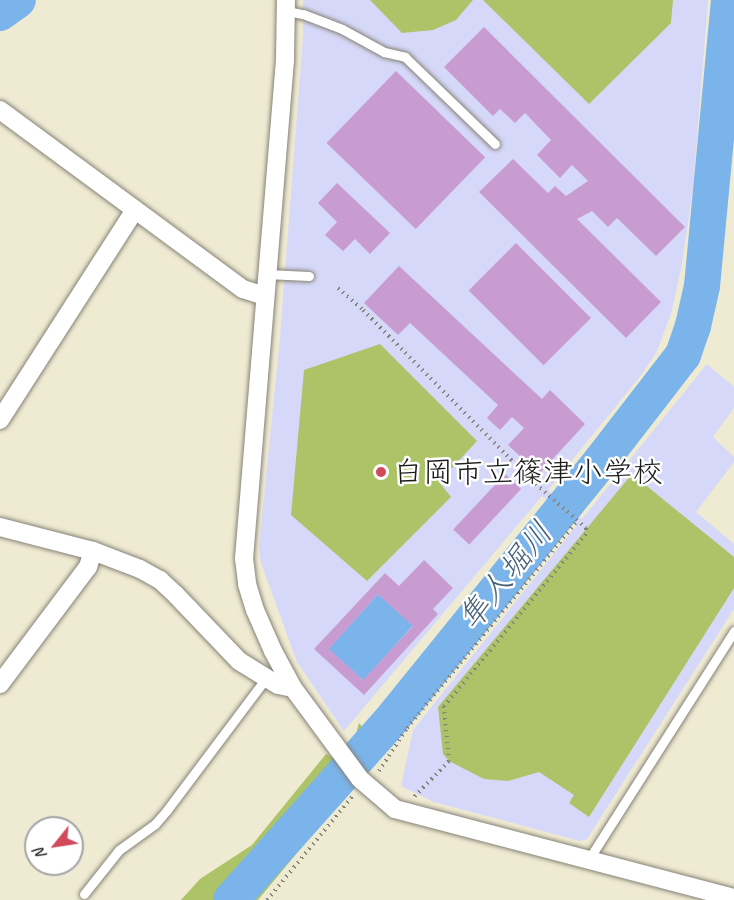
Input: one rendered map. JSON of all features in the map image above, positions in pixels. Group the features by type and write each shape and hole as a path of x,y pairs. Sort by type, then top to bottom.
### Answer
{"street":[{"path":"286,6 285,60 244,558 247,584 255,609 293,688 364,784 395,809 734,898"},
{"path":"0,110 243,289 265,296"},
{"path":"0,420 135,210"},
{"path":"0,527 93,551 140,569 160,580 239,661 279,685 293,688"},
{"path":"0,684 88,567 93,551"}],"lane":[{"path":"286,6 342,29 384,52 405,57 495,144"},
{"path":"266,274 309,276"},
{"path":"592,859 594,851 734,631"},
{"path":"84,894 118,850 155,824 167,810 266,678"}],"path":[{"path":"338,288 544,493 586,528 586,534 444,706 449,761 416,793 413,801"},
{"path":"267,900 351,798 384,766 407,728 577,520"}],"shaded area":[{"path":"303,0 708,0 693,187 682,264 671,314 657,351 642,374 548,490 582,519 707,364 734,387 734,408 713,437 734,457 734,462 696,512 734,544 734,609 587,839 580,841 434,802 401,786 413,730 577,525 542,496 344,731 297,662 261,563 259,548 280,337 303,36"}],"green space":[{"path":"370,0 473,0 456,20 433,30 402,33"},
{"path":"483,0 673,0 671,23 589,104"},
{"path":"380,344 477,441 439,482 451,497 367,581 291,515 304,370"},
{"path":"632,474 734,557 734,588 589,817 569,803 574,795 539,772 508,781 484,779 449,761 443,754 438,707"},
{"path":"359,723 381,747 351,781 349,790 258,900 181,900 200,879 252,845 326,754 333,758 354,741"}],"water":[{"path":"378,594 413,625 363,680 328,649"}],"building":[{"path":"484,27 685,227 656,256 617,218 608,227 592,211 577,219 661,302 626,338 479,192 513,159 548,193 555,186 566,196 588,181 572,165 560,178 537,155 551,140 525,113 515,123 500,109 493,116 444,67"},
{"path":"396,71 485,157 416,229 327,143"},
{"path":"337,183 390,233 370,254 355,239 343,251 325,235 337,222 318,203"},
{"path":"516,243 591,318 544,365 469,290"},
{"path":"399,266 542,399 550,390 585,424 539,474 508,445 524,428 512,417 500,430 487,418 498,405 410,323 398,335 364,303"},
{"path":"505,474 521,489 469,545 453,530"},
{"path":"424,560 453,588 433,609 438,614 364,695 314,649 385,573 399,586","holes":["378,594 413,626 363,680 329,649"]}],"waterway":[{"path":"0,13 18,0"},
{"name":"隼人堀川","path":"231,900 388,724 601,461 683,355 693,326 702,286 729,0"}],"place":[{"name":"白岡市立篠津小学校","path":"381,472"}]}
